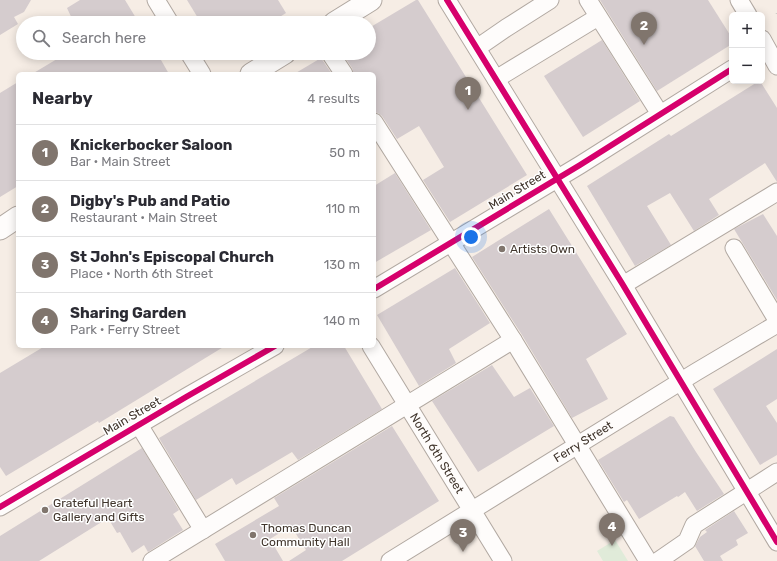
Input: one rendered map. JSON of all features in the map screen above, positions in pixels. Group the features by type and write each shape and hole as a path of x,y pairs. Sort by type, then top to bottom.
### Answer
{"main road":[{"path":"345,16 371,0"},
{"path":"254,72 274,60"},
{"path":"0,228 16,218"}],"street":[{"path":"156,0 166,16"},
{"path":"447,0 623,284 777,542"},
{"path":"477,48 550,0"},
{"path":"588,0 660,114"},
{"path":"739,0 746,12"},
{"path":"496,79 598,17"},
{"path":"767,44 777,66"},
{"path":"193,60 201,72"},
{"path":"335,60 343,72"},
{"name":"Main Street","path":"376,288 580,165 729,71"},
{"path":"376,125 513,340 648,561"},
{"path":"623,284 777,192"},
{"path":"734,248 777,320"},
{"name":"Ferry Street","path":"390,561 777,324"},
{"path":"152,561 513,340"},
{"name":"Main Street","path":"0,507 273,348"},
{"name":"North 6th Street","path":"372,348 503,561"},
{"path":"139,425 203,530"},
{"path":"658,561 687,541 694,525 777,472"}],"green space":[{"path":"615,540 628,561 603,561 597,551"}],"building":[{"path":"0,0 31,0 24,12 14,17 16,25 0,35"},
{"path":"80,0 125,0 135,16 71,16 67,8"},
{"path":"187,0 278,0 286,13 281,16 197,16"},
{"path":"418,0 527,175 450,222 423,180 444,167 419,126 397,139 382,116 376,112 376,72 353,72 347,60 376,60 376,24"},
{"path":"600,0 708,0 729,33 729,46 657,91"},
{"path":"602,40 640,101 583,137 544,76"},
{"path":"55,60 161,60 168,72 35,72"},
{"path":"318,60 322,60 331,72 297,72"},
{"path":"16,83 16,187 0,197 0,93"},
{"path":"754,84 762,84 777,108 777,182 765,163 709,199 719,215 694,231 670,193 647,206 671,245 635,266 587,186 669,134 671,136"},
{"path":"395,173 431,230 376,262 376,185"},
{"path":"549,209 627,334 586,359 608,399 572,418 522,335 472,257"},
{"path":"763,214 777,236 777,300 734,229"},
{"path":"455,268 490,323 449,349 456,363 419,386 377,315"},
{"path":"42,348 222,348 99,423 98,421 6,476 0,467 0,373"},
{"path":"311,348 345,348 382,409 298,460 292,452 236,485 232,478 196,500 159,438"},
{"path":"777,349 777,399 766,406 777,423 777,455 760,465 713,389"},
{"path":"492,365 514,397 530,388 554,426 478,472 432,401"},
{"path":"670,416 674,417 724,494 697,511 685,492 639,519 627,500 624,502 598,460"},
{"path":"392,426 439,501 342,561 289,561 306,550 291,526 270,539 283,561 225,561 215,544 279,506 274,498"},
{"path":"142,448 179,510 173,514 183,530 148,552 144,545 132,553 120,532 117,533 108,518 39,561 0,561 0,536"},
{"path":"734,511 748,533 736,540 738,545 720,556 723,561 704,561 695,546 700,537 707,532 705,530"}],"cycle path":[{"path":"447,0 623,285 777,542"},
{"path":"376,288 580,165 729,71"},
{"path":"0,507 272,348"}],"place":[{"name":"Digby's Pub and Patio","path":"644,45"},
{"name":"Knickerbocker Saloon","path":"468,110"},
{"name":"Artists Own","path":"502,249"},
{"name":"Grateful Heart Gallery and Gifts","path":"45,510"},
{"name":"Thomas Duncan Community Hall","path":"253,535"},
{"name":"Sharing Garden","path":"612,546"},
{"name":"St John's Episcopal Church","path":"463,552"}]}
